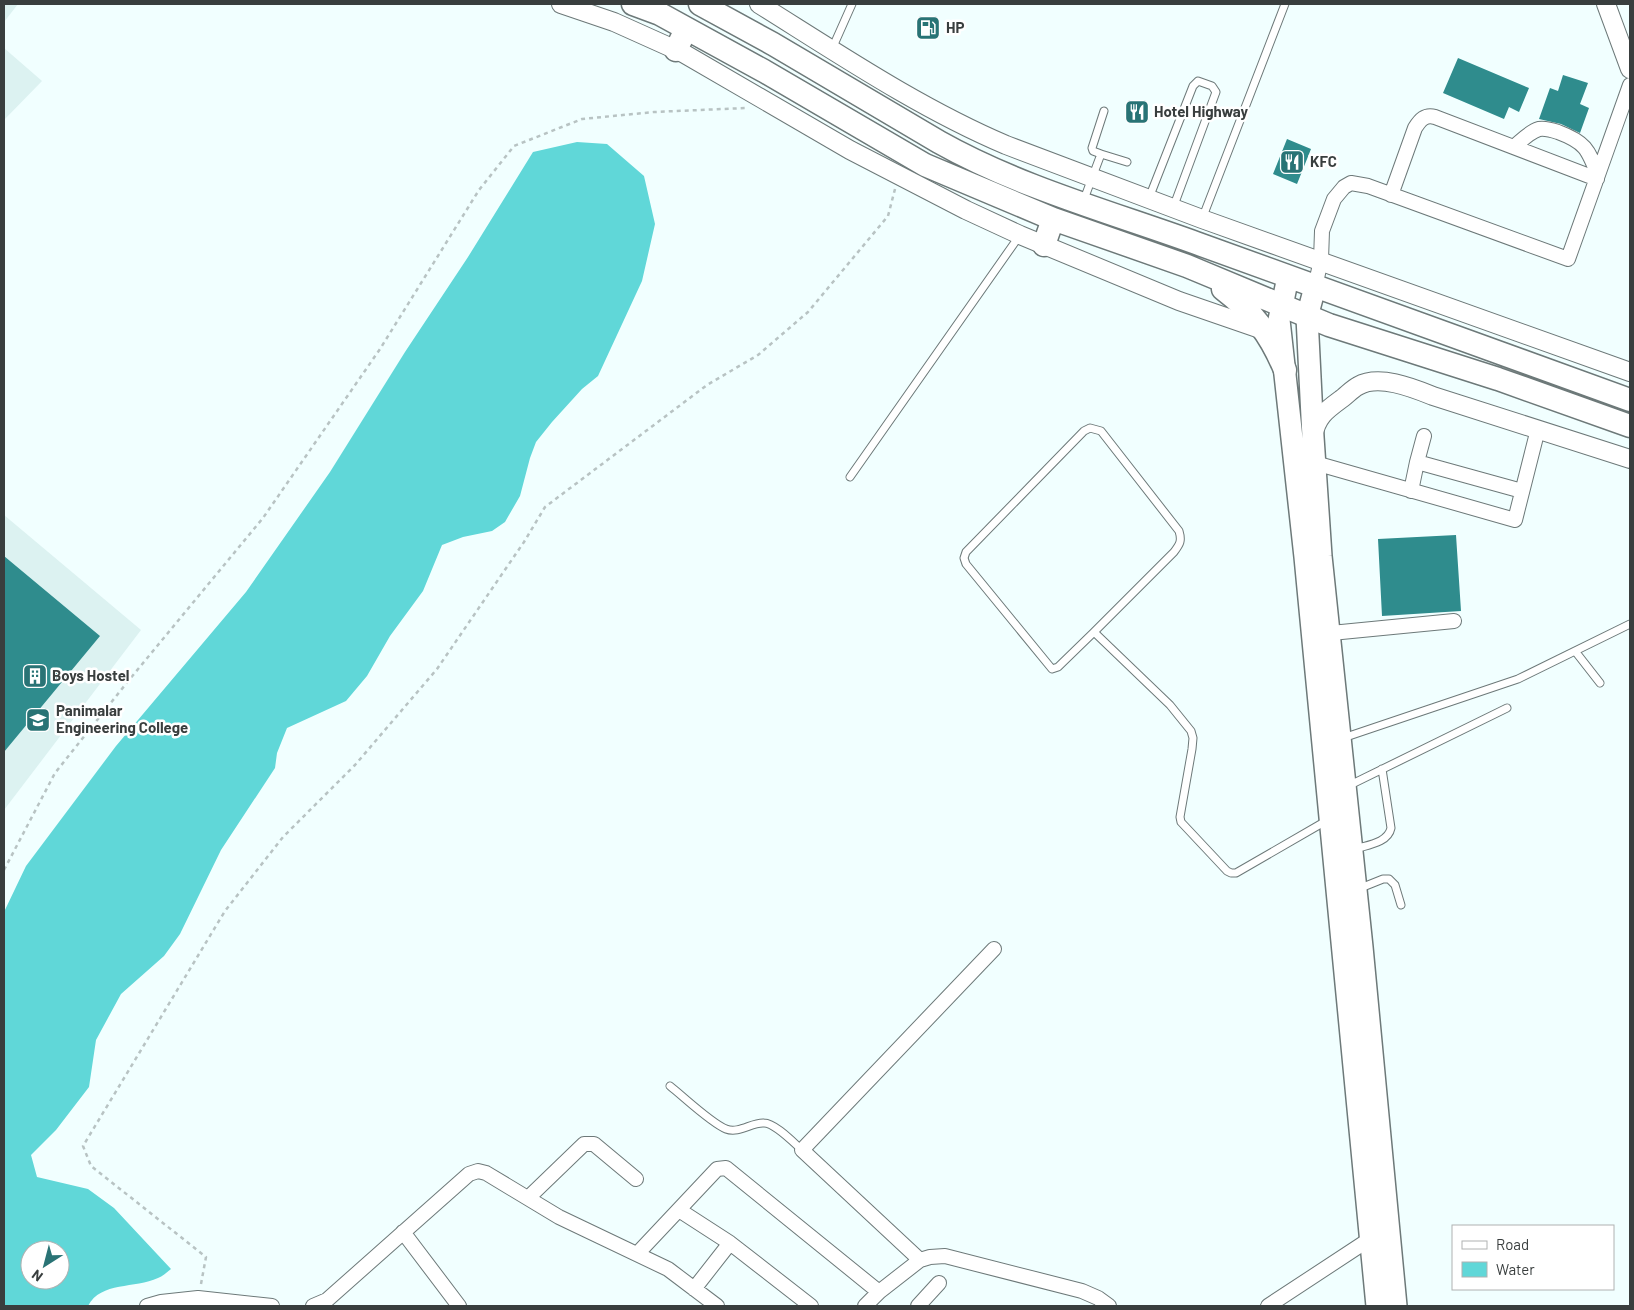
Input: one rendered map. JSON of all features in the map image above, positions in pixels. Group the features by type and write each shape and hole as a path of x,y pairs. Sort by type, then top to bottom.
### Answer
{"highway":[{"path":"633,4 660,14 818,101 926,165 1053,219 1188,266 1307,317 1498,378 1630,426"},
{"path":"700,4 773,44 964,156 1015,178 1630,400"},
{"path":"676,50 686,29"},
{"path":"1044,245 1053,219"},
{"path":"1188,266 1223,288 1252,314 1266,331 1276,348 1285,370"}],"main road":[{"path":"1288,277 1279,320 1321,634 1340,739 1396,1306"},
{"path":"1315,287 1307,317 1321,556 1321,634 1330,819 1377,1306"}],"street":[{"path":"561,4 614,22 676,50 850,150 966,210 1020,235 1179,301 1266,331"},
{"path":"759,4 888,84 975,132 1033,156 1202,219 1630,372"},
{"path":"1606,4 1630,69"},
{"path":"1315,287 1321,260 1322,231 1334,199 1344,187 1351,183 1391,195 1568,260 1630,85"},
{"path":"1391,195 1413,132 1423,118 1435,118 1597,177"},
{"path":"1514,148 1523,139 1537,130 1551,130 1573,137 1585,147 1597,177"},
{"path":"1313,437 1316,423 1322,414 1359,385 1376,380 1407,386 1630,459"},
{"path":"1315,463 1515,520 1538,429"},
{"path":"1411,491 1424,436"},
{"path":"1417,462 1522,491"},
{"path":"1321,634 1454,621"},
{"path":"920,1260 802,1150 994,949"},
{"path":"528,1198 584,1144 594,1144 636,1179"},
{"path":"637,1254 717,1169 726,1168 879,1292"},
{"path":"313,1306 327,1300 469,1174 478,1170 559,1217 668,1270 717,1306"},
{"path":"679,1210 730,1243 811,1306"},
{"path":"1268,1306 1370,1239 1388,1225"},
{"path":"403,1232 460,1306"},
{"path":"694,1289 730,1243"},
{"path":"865,1306 879,1292 920,1260 945,1256 1082,1291 1098,1298 1109,1306"},
{"path":"918,1306 939,1283"},
{"path":"147,1306 161,1302 198,1298 272,1306"}],"lane":[{"path":"832,50 852,4"},
{"path":"1202,219 1285,4"},
{"path":"1149,199 1193,86 1198,81 1212,86 1216,92 1173,208"},
{"path":"1104,111 1092,148 1093,151 1127,162"},
{"path":"1082,203 1101,154"},
{"path":"850,477 1020,235"},
{"path":"1090,428 1101,430 1179,531 1181,539 1180,545 1174,552 1094,632 1058,667 1052,669 973,572 964,558 966,552 1084,430 1090,428"},
{"path":"1340,739 1518,679 1630,624"},
{"path":"1094,632 1170,705 1191,731 1193,738 1192,749 1180,817 1181,822 1227,872 1231,874 1236,873 1330,819"},
{"path":"1575,651 1600,683"},
{"path":"1345,788 1507,708"},
{"path":"1351,850 1378,842 1390,834 1391,828 1382,769"},
{"path":"1356,890 1383,879 1389,879 1395,885 1401,905"},
{"path":"670,1086 716,1123 727,1129 734,1130 764,1123 772,1125 802,1150"}],"path":[{"path":"4,870 55,773 263,518 380,349 479,190 514,146 582,119 654,112 748,108"},
{"path":"198,1298 206,1257 92,1166 83,1146 225,911 283,837 355,765 437,669 524,542 545,507 707,385 758,354 808,312 888,216 898,176"}],"shaded area":[{"path":"4,4 18,4 4,22"},
{"path":"4,48 42,81 4,120"},
{"name":"Panimalar Engineering College","path":"4,515 141,630 4,810"}],"water":[{"path":"577,142 607,144 644,176 655,224 642,281 598,376 582,389 536,442 520,496 505,522 492,531 463,537 442,545 423,591 390,636 367,676 346,701 287,728 277,753 275,768 221,850 180,934 164,956 121,994 96,1040 89,1087 56,1130 31,1155 37,1177 88,1189 114,1208 171,1269 160,1277 149,1281 110,1289 101,1293 88,1306 4,1306 4,912 26,866 116,746 246,592 330,472 405,352 468,257 533,152"}],"building":[{"path":"1458,58 1529,88 1519,112 1509,107 1504,119 1443,93"},
{"path":"1563,75 1588,83 1580,104 1589,108 1580,133 1561,124 1539,119 1550,88 1558,91"},
{"name":"KFC","path":"1287,139 1311,149 1297,184 1273,174"},
{"path":"1456,535 1461,611 1382,616 1378,539"},
{"name":"Boys Hostel","path":"4,556 100,636 4,752"}],"place":[{"name":"HP","path":"928,28"},
{"name":"Hotel Highway","path":"1137,112"},
{"name":"KFC","path":"1292,162"},
{"name":"Boys Hostel","path":"35,676"},
{"name":"Panimalar Engineering College","path":"38,720"}]}
